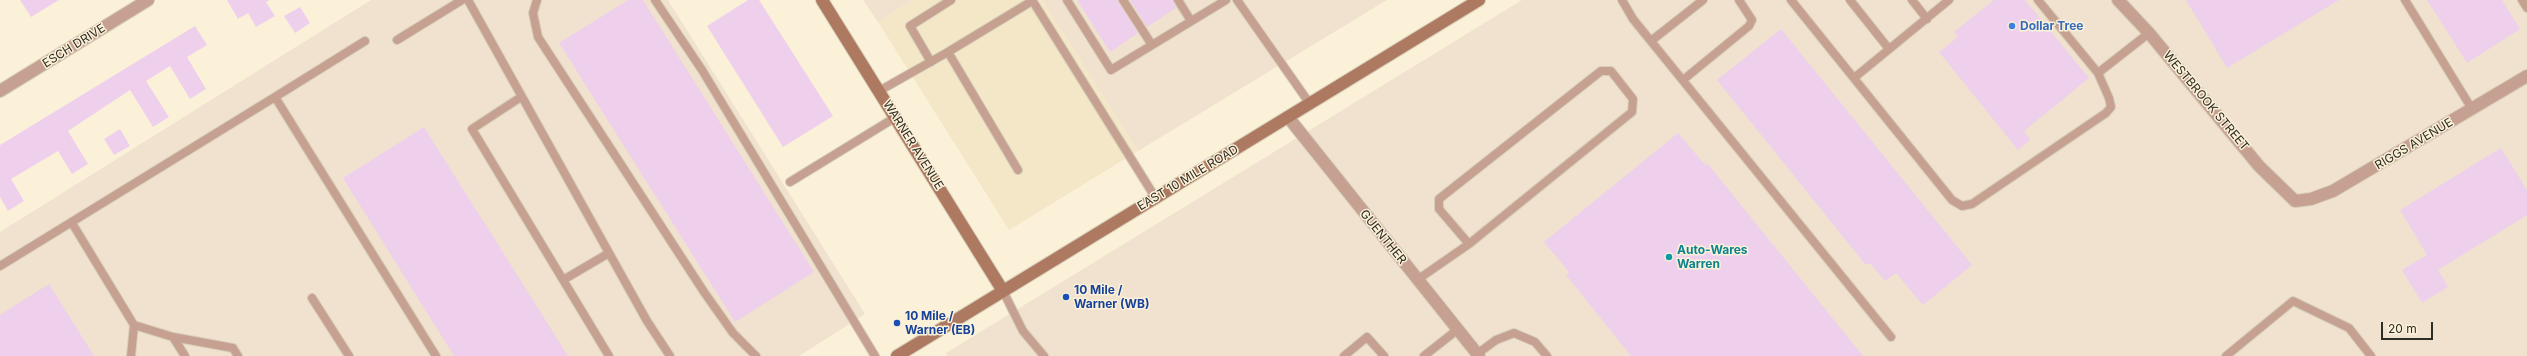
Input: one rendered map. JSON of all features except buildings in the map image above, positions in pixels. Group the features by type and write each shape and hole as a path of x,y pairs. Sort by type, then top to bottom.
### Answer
{"main road":[{"name":"WARNER AVENUE","path":"822,0 1003,291"},
{"name":"EAST 10 MILE ROAD","path":"897,356 1155,197 1310,104 1464,4 1479,0"}],"street":[{"name":"ESCH DRIVE","path":"0,91 148,0"},
{"name":"WESTBROOK STREET","path":"2118,0 2149,33 2259,166 2295,201"},
{"name":"RIGGS AVENUE","path":"2295,201 2312,199 2333,191 2527,76"},
{"name":"GUENTHER","path":"1288,117 1478,355"}],"lane":[{"path":"397,40 462,0"},
{"path":"468,0 647,321 670,356"},
{"path":"537,0 533,13 538,37 732,333 756,356"},
{"path":"655,0 702,70 875,356"},
{"path":"931,62 910,26 950,0"},
{"path":"879,91 948,52 1032,0 1155,197"},
{"path":"1067,0 1111,70 1226,0"},
{"path":"1123,0 1152,45"},
{"path":"1178,0 1192,21"},
{"path":"1237,0 1310,104"},
{"path":"1622,0 1633,19 1892,336"},
{"path":"1652,41 1703,0"},
{"path":"1683,80 1749,26 1752,20 1738,0"},
{"path":"1791,0 1952,200 1962,206 1972,204 2106,113 2110,106 2109,98 2098,73 2038,0"},
{"path":"1850,0 1890,49"},
{"path":"1912,0 1927,19"},
{"path":"1854,78 1949,0"},
{"path":"2406,0 2472,109"},
{"path":"2522,0 2527,8"},
{"path":"2098,73 2149,33"},
{"path":"0,266 365,42"},
{"path":"948,52 1018,170"},
{"path":"1417,280 1469,244 1632,112 1633,99 1611,71 1601,71 1439,199 1439,208 1469,244"},
{"path":"275,97 436,356"},
{"path":"521,97 472,129 609,356"},
{"path":"790,182 896,117"},
{"path":"72,223 134,325 131,356"},
{"path":"562,280 609,253"},
{"path":"1003,291 1023,331 1044,356"},
{"path":"312,298 349,356"},
{"path":"2226,356 2293,301 2349,328 2371,356"},
{"path":"134,325 173,336 233,348 238,356"},
{"path":"1424,356 1458,330"},
{"path":"1478,355 1496,340 1514,333 1535,342 1547,356"},
{"path":"173,336 185,356"},
{"path":"1344,356 1367,337 1384,356"}],"shaded area":[{"path":"371,0 668,0 865,314 799,356 0,356 0,232"},
{"path":"863,0 913,0 878,22"},
{"path":"913,0 1042,0 1138,151 1009,230 878,22"},
{"path":"1042,0 1387,0 1138,151"},
{"path":"1522,0 2527,0 2527,356 948,356 946,353"}],"place":[{"name":"Dollar Tree","path":"2012,26"},
{"name":"Auto-Wares Warren","path":"1669,257"},
{"name":"10 Mile / Warner (WB)","path":"1066,297"},
{"name":"10 Mile / Warner (EB)","path":"897,323"}]}
